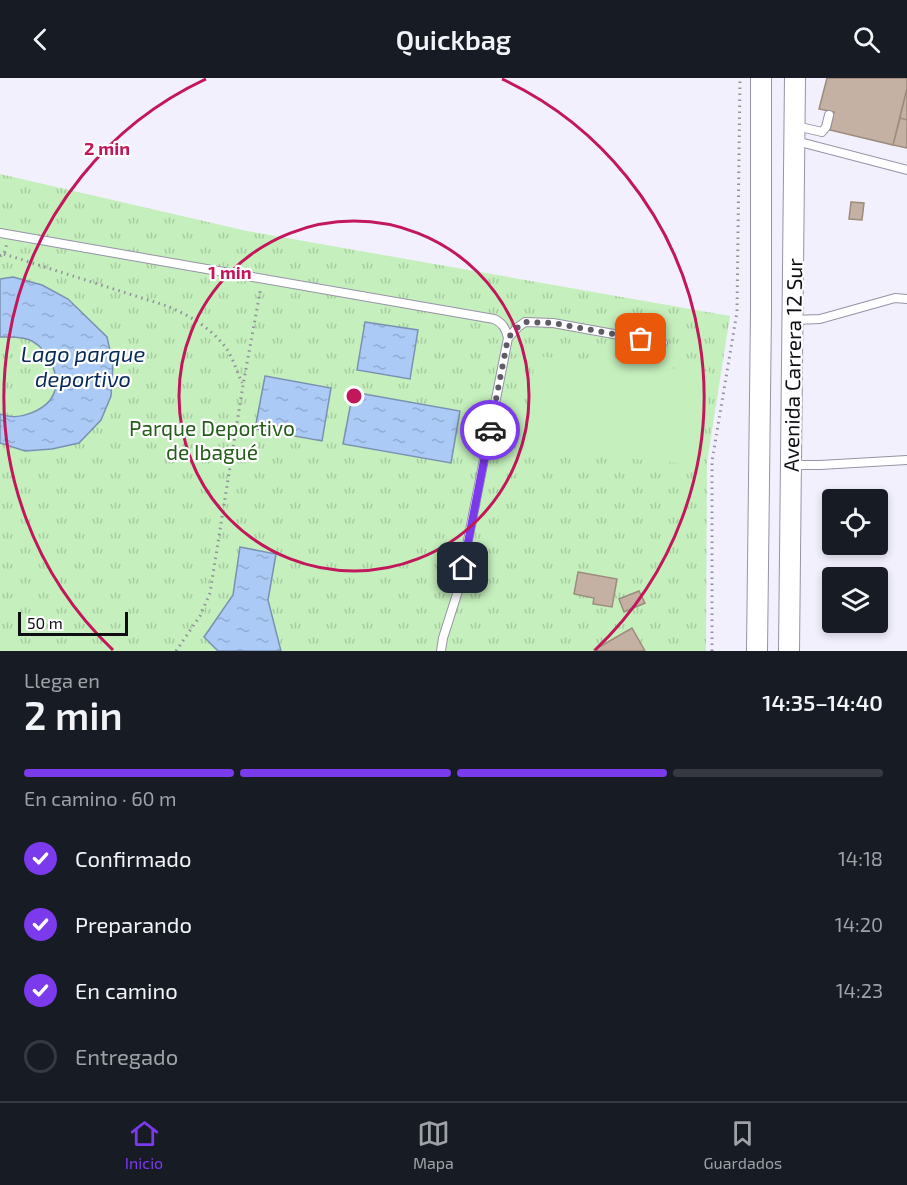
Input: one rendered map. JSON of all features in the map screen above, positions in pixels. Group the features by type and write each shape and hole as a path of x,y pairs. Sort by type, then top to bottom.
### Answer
{"street":[{"name":"Avenida Carrera 12 Sur","path":"757,651 762,78"},
{"name":"Avenida Carrera 12 Sur","path":"789,651 795,78"}],"lane":[{"path":"795,133 822,132 826,127 829,114"},
{"path":"795,133 907,170"},
{"path":"1,236 499,321 504,326 508,338 458,591 441,651"},
{"path":"793,320 820,319 896,298 907,298"},
{"path":"508,338 525,322 553,323 663,343"},
{"path":"792,465 907,460"}],"path":[{"path":"712,651 712,461 737,312 740,78"},
{"path":"1,236 8,240"},
{"path":"4,254 167,306 188,315 208,329 226,348 243,385"},
{"path":"176,651 200,616 210,593 262,279"},
{"path":"0,427 4,416"}],"green space":[{"name":"Parque Deportivo de Ibagué","path":"0,174 247,231 730,316 707,462 706,651 0,651"},
{"path":"535,356 710,372 701,465 526,449"}],"water":[{"name":"Lago parque deportivo","path":"13,277 42,285 68,299 107,337 113,364 111,396 101,420 79,443 52,449 25,451 0,443 0,414 24,415 40,408 52,397 56,383 51,362 38,345 25,338 0,337 0,279"},
{"path":"365,322 418,330 410,379 357,370"},
{"path":"265,376 331,388 322,441 255,429"},
{"path":"353,392 460,411 451,463 343,444"},
{"path":"240,547 276,554 268,600 281,651 218,651 204,637 233,595"}],"building":[{"path":"827,78 907,78 907,88 893,145 830,130 834,112 819,109"},
{"path":"907,88 907,120 900,118"},
{"path":"900,118 907,120 907,148 893,145"},
{"path":"851,202 864,203 862,220 849,219"},
{"path":"578,572 617,579 612,607 593,604 594,598 574,594"},
{"path":"639,591 645,603 624,612 619,599"},
{"path":"632,628 645,651 594,650"}],"way so far":[{"path":"490,430 508,338 525,322 553,323 641,339"}],"route":[{"path":"463,568 490,430"}]}
